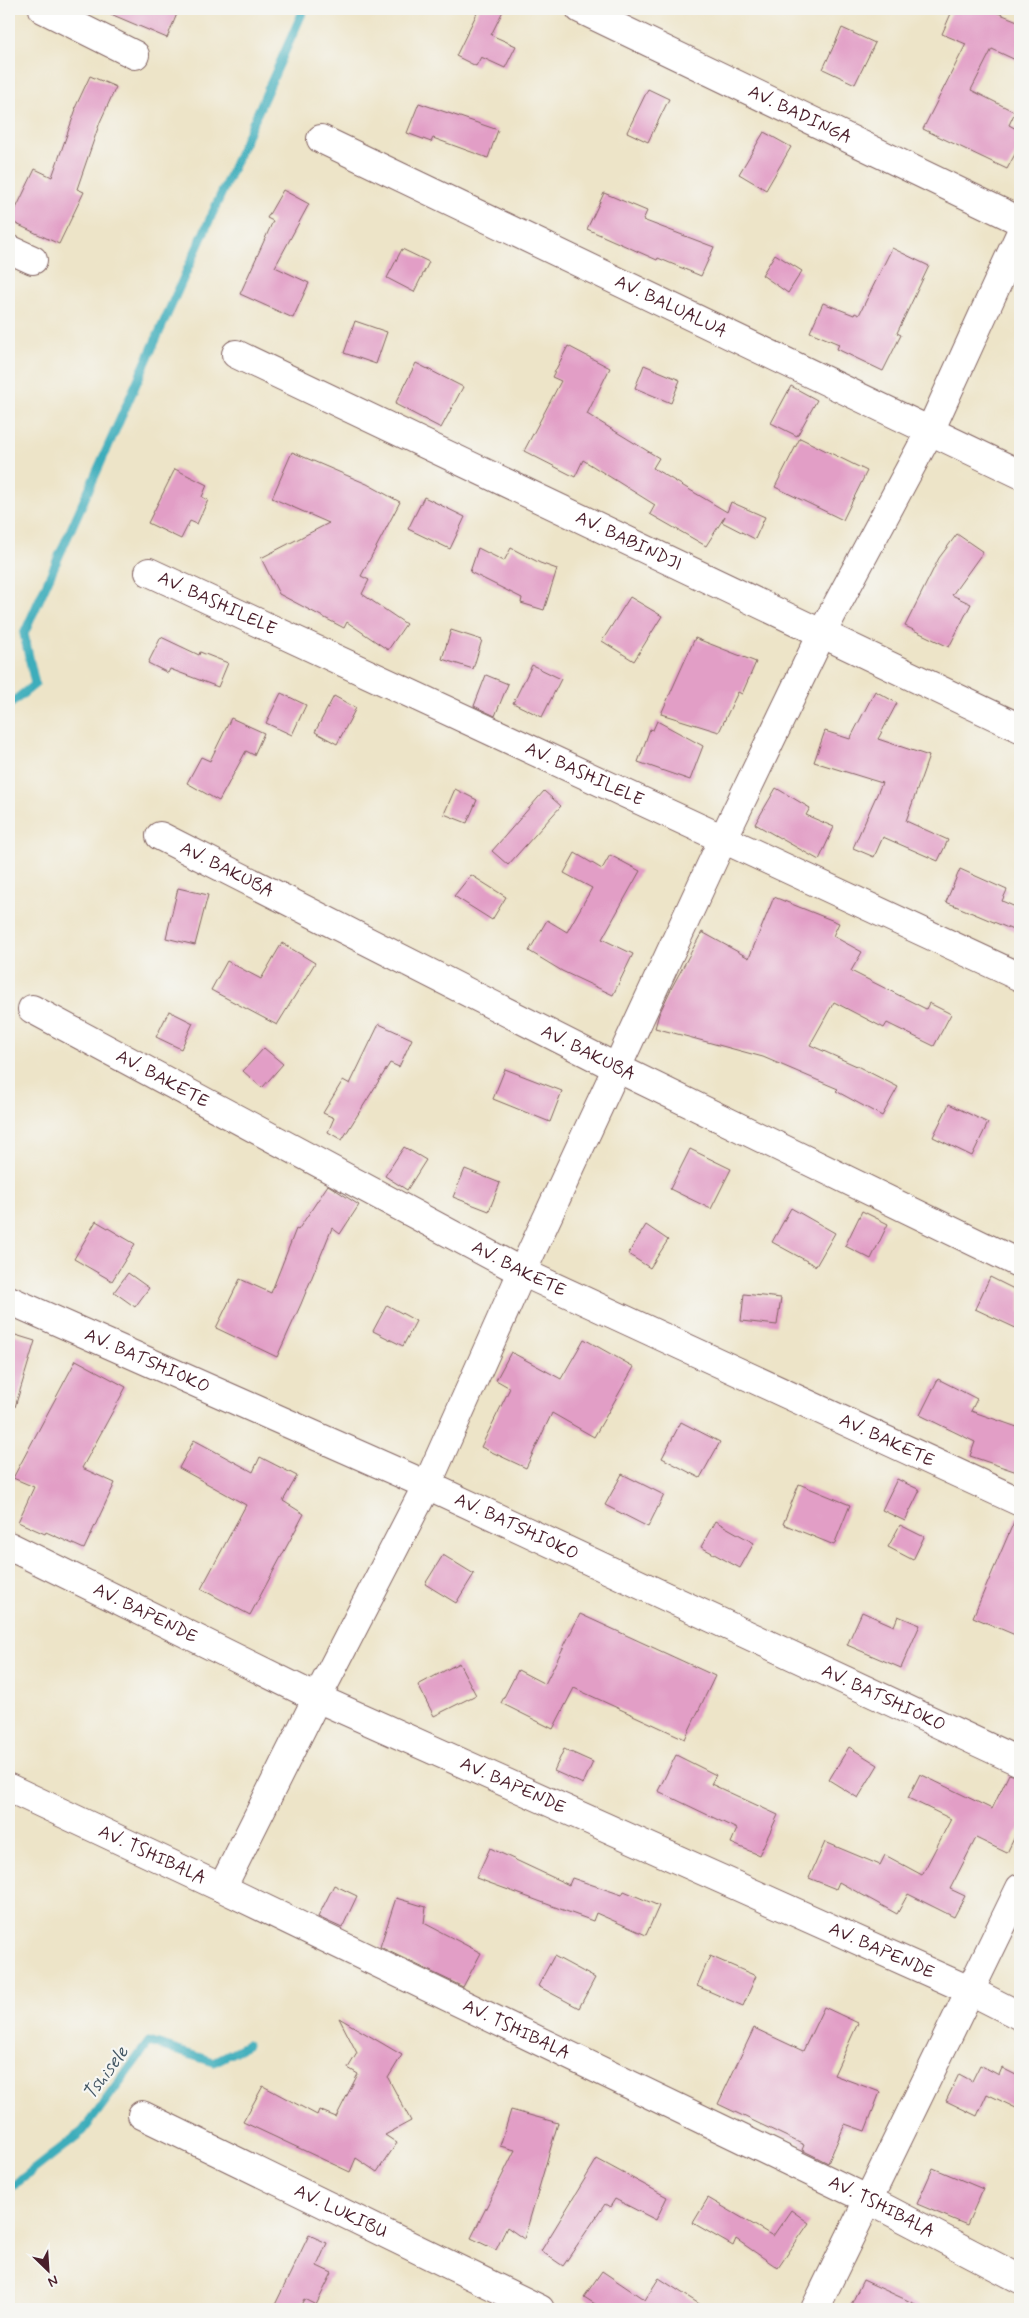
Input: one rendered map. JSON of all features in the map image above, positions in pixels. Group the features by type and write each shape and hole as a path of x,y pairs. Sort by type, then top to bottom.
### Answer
{"street":[{"path":"43,9 134,55"},
{"name":"AV. BADINGA","path":"580,9 1020,221"},
{"name":"AV. BALUALUA","path":"321,139 1020,474"},
{"path":"222,1888 427,1485 522,1272 723,839 822,633 930,431 1020,234"},
{"name":"AV. BABINDJI","path":"236,354 1020,728"},
{"name":"AV. BASHILELE","path":"149,572 1020,977"},
{"name":"AV. BAKUBA","path":"160,836 617,1068 1020,1264"},
{"name":"AV. BAKETE","path":"32,1009 522,1272 1020,1502"},
{"name":"AV. BATSHIOKO","path":"9,1300 427,1485 1020,1762"},
{"name":"AV. BAPENDE","path":"9,1546 317,1698 969,1990 1020,2016"},
{"name":"AV. TSHIBALA","path":"9,1788 222,1888 869,2200 1020,2279"},
{"path":"815,2309 1020,1888"},
{"name":"AV. LUKIBU","path":"142,2115 540,2309"}],"building":[{"path":"99,9 179,9 167,38"},
{"path":"479,9 504,9 491,35 516,46 505,68 481,57 476,66 456,56"},
{"path":"953,9 988,9 1020,22 1020,62 992,49 971,90 1015,112 1009,125 1020,131 1020,145 1007,169 923,129 966,44 942,34"},
{"path":"842,28 875,43 855,84 823,69"},
{"path":"90,76 116,87 100,122 77,189 84,192 59,244 10,221 35,169 52,177 75,108"},
{"path":"648,89 669,99 648,142 627,132"},
{"path":"419,103 498,130 488,158 433,138 431,142 407,133"},
{"path":"764,132 791,147 766,190 739,174"},
{"path":"283,190 309,204 275,267 309,283 293,318 240,294 273,221 267,218"},
{"path":"604,193 647,211 643,220 714,247 701,276 658,258 657,260 587,229"},
{"path":"892,248 929,266 897,333 901,335 883,371 837,349 839,344 810,332 823,303 854,315 855,313 859,315"},
{"path":"402,249 429,262 414,292 387,278"},
{"path":"775,254 802,271 788,293 762,275"},
{"path":"355,321 387,332 376,364 344,353"},
{"path":"568,346 610,368 587,414 659,458 653,468 727,512 731,502 765,517 755,539 722,522 725,516 706,546 650,514 655,505 583,460 575,477 524,451 561,381 552,377"},
{"path":"416,363 463,387 441,428 395,404"},
{"path":"644,365 680,380 671,403 635,388"},
{"path":"791,386 817,400 797,436 771,423"},
{"path":"800,438 867,471 843,520 775,487"},
{"path":"292,452 367,484 400,502 361,576 369,580 362,594 406,624 388,650 347,622 344,628 279,594 261,558 329,523 272,498"},
{"path":"175,469 207,485 202,497 208,500 197,524 190,521 181,539 148,523"},
{"path":"424,497 465,517 450,549 408,529"},
{"path":"957,534 983,552 952,595 971,604 949,647 905,626 939,558"},
{"path":"478,548 504,561 511,548 540,563 557,569 544,610 521,603 522,598 470,572"},
{"path":"630,597 662,616 634,661 602,641"},
{"path":"451,630 482,640 473,669 442,659"},
{"path":"161,637 199,655 200,652 228,663 218,687 170,669 168,673 148,663"},
{"path":"695,638 756,662 742,694 738,692 719,732 661,714"},
{"path":"532,665 561,679 542,717 513,703"},
{"path":"486,675 508,684 495,716 474,706"},
{"path":"875,691 897,703 878,739 929,756 906,821 948,840 938,861 883,837 874,857 853,848 882,783 814,762 825,731 850,739"},
{"path":"281,693 306,705 292,735 266,723"},
{"path":"334,696 356,708 337,744 315,732"},
{"path":"231,718 264,733 254,755 246,751 219,801 187,783 201,757 210,761"},
{"path":"657,721 703,746 690,780 638,762 650,729 653,730"},
{"path":"776,788 810,808 806,815 834,827 819,860 755,824"},
{"path":"455,789 477,800 467,823 444,814"},
{"path":"544,791 561,806 508,865 492,851"},
{"path":"575,853 602,869 610,855 640,871 602,939 633,954 613,995 562,971 529,951 547,920 567,932 592,888 564,873"},
{"path":"960,869 1007,890 1002,901 1020,909 1020,933 946,902"},
{"path":"471,875 506,897 492,920 454,896"},
{"path":"178,888 208,895 195,945 166,938"},
{"path":"774,897 839,923 833,936 862,952 851,971 926,1009 929,1003 951,1014 934,1046 887,1023 884,1028 834,1002 810,1045 898,1087 882,1116 836,1091 838,1089 763,1057 655,1028 659,1014 672,987 702,932 749,958"},
{"path":"282,943 315,963 277,1025 211,990 227,961 261,979"},
{"path":"169,1011 193,1023 181,1049 156,1037"},
{"path":"379,1024 412,1039 399,1067 390,1063 342,1140 328,1132 334,1118 323,1113 343,1080 350,1084"},
{"path":"264,1048 283,1064 262,1088 243,1071"},
{"path":"505,1069 562,1091 550,1122 493,1099"},
{"path":"949,1104 988,1123 972,1156 933,1137"},
{"path":"404,1147 426,1160 407,1190 385,1176"},
{"path":"690,1149 731,1169 711,1209 670,1189"},
{"path":"465,1169 500,1183 489,1211 453,1197"},
{"path":"328,1185 359,1205 340,1234 332,1228 277,1357 216,1328 240,1279 271,1293 296,1229 298,1230"},
{"path":"791,1208 835,1233 816,1266 772,1242"},
{"path":"862,1211 888,1224 871,1259 845,1246"},
{"path":"96,1221 135,1244 112,1281 74,1259"},
{"path":"646,1225 668,1240 650,1268 628,1254"},
{"path":"128,1273 149,1288 135,1307 114,1292"},
{"path":"990,1277 1020,1292 1020,1330 975,1309"},
{"path":"744,1294 781,1298 777,1325 741,1321"},
{"path":"387,1305 416,1321 403,1346 373,1331"},
{"path":"9,1333 35,1341 15,1407 9,1406"},
{"path":"584,1339 634,1367 594,1437 552,1413 526,1468 481,1447 510,1388 496,1380 511,1352 561,1379"},
{"path":"76,1360 126,1387 82,1468 115,1483 84,1549 18,1522 34,1487 13,1478"},
{"path":"938,1379 977,1399 971,1411 1020,1428 1020,1473 970,1456 975,1442 920,1415"},
{"path":"681,1422 720,1442 700,1478 662,1458"},
{"path":"194,1440 253,1472 260,1457 297,1476 283,1501 304,1514 250,1615 201,1589 246,1505 179,1468"},
{"path":"622,1474 664,1495 648,1527 605,1505"},
{"path":"897,1479 920,1490 905,1521 882,1510"},
{"path":"799,1484 850,1505 834,1545 783,1524"},
{"path":"1016,1517 1020,1517 1020,1637 973,1617"},
{"path":"715,1521 754,1543 740,1568 701,1547"},
{"path":"900,1525 924,1537 913,1560 888,1547"},
{"path":"443,1555 474,1574 456,1603 425,1584"},
{"path":"862,1612 894,1626 898,1616 920,1625 901,1668 847,1645"},
{"path":"580,1614 715,1676 685,1739 574,1688 553,1729 501,1703 518,1670 545,1684"},
{"path":"459,1663 476,1695 434,1716 418,1685"},
{"path":"849,1747 878,1765 858,1798 829,1780"},
{"path":"564,1749 593,1762 583,1784 554,1771"},
{"path":"676,1755 716,1775 711,1784 778,1815 759,1855 731,1843 737,1829 658,1791"},
{"path":"920,1774 992,1809 1009,1774 1020,1777 1020,1826 1007,1853 976,1838 950,1889 965,1896 954,1917 908,1894 897,1914 839,1882 836,1889 809,1878 825,1842 880,1865 885,1855 922,1875 951,1819 908,1798"},
{"path":"490,1848 569,1885 572,1878 622,1895 624,1891 659,1906 646,1935 596,1913 593,1921 476,1878"},
{"path":"334,1885 357,1896 342,1928 318,1917"},
{"path":"396,1898 426,1907 424,1923 481,1953 463,1987 380,1947"},
{"path":"554,1956 595,1978 579,2008 538,1986"},
{"path":"710,1956 756,1976 743,2006 697,1986"},
{"path":"824,2007 858,2023 834,2075 880,2092 865,2131 845,2124 828,2163 802,2150 804,2145 718,2104 754,2028 803,2051"},
{"path":"339,2018 402,2055 388,2078 411,2121 385,2135 397,2143 377,2172 356,2158 350,2172 243,2122 263,2086 317,2115 319,2110 336,2117 358,2074 348,2068 357,2053"},
{"path":"980,2065 999,2075 1002,2068 1020,2077 1020,2110 987,2094 977,2116 946,2101 959,2074 972,2081"},
{"path":"511,2110 558,2123 524,2239 507,2227 496,2250 471,2238 515,2150 500,2146"},
{"path":"597,2159 667,2197 656,2220 615,2199 610,2207 605,2204 563,2266 541,2251"},
{"path":"933,2168 983,2189 967,2225 917,2204"},
{"path":"708,2198 773,2236 791,2210 809,2223 778,2268 736,2239 733,2246 693,2223"},
{"path":"309,2235 327,2243 317,2266 332,2273 316,2305 304,2299 299,2309 273,2309"},
{"path":"602,2271 645,2300 659,2278 707,2309 603,2309 584,2297"},
{"path":"863,2280 926,2309 849,2309"}],"waterway":[{"path":"9,705 35,684 24,634 304,9"},
{"name":"Tshisele","path":"9,2189 83,2131 149,2042 214,2062 247,2045"}]}
